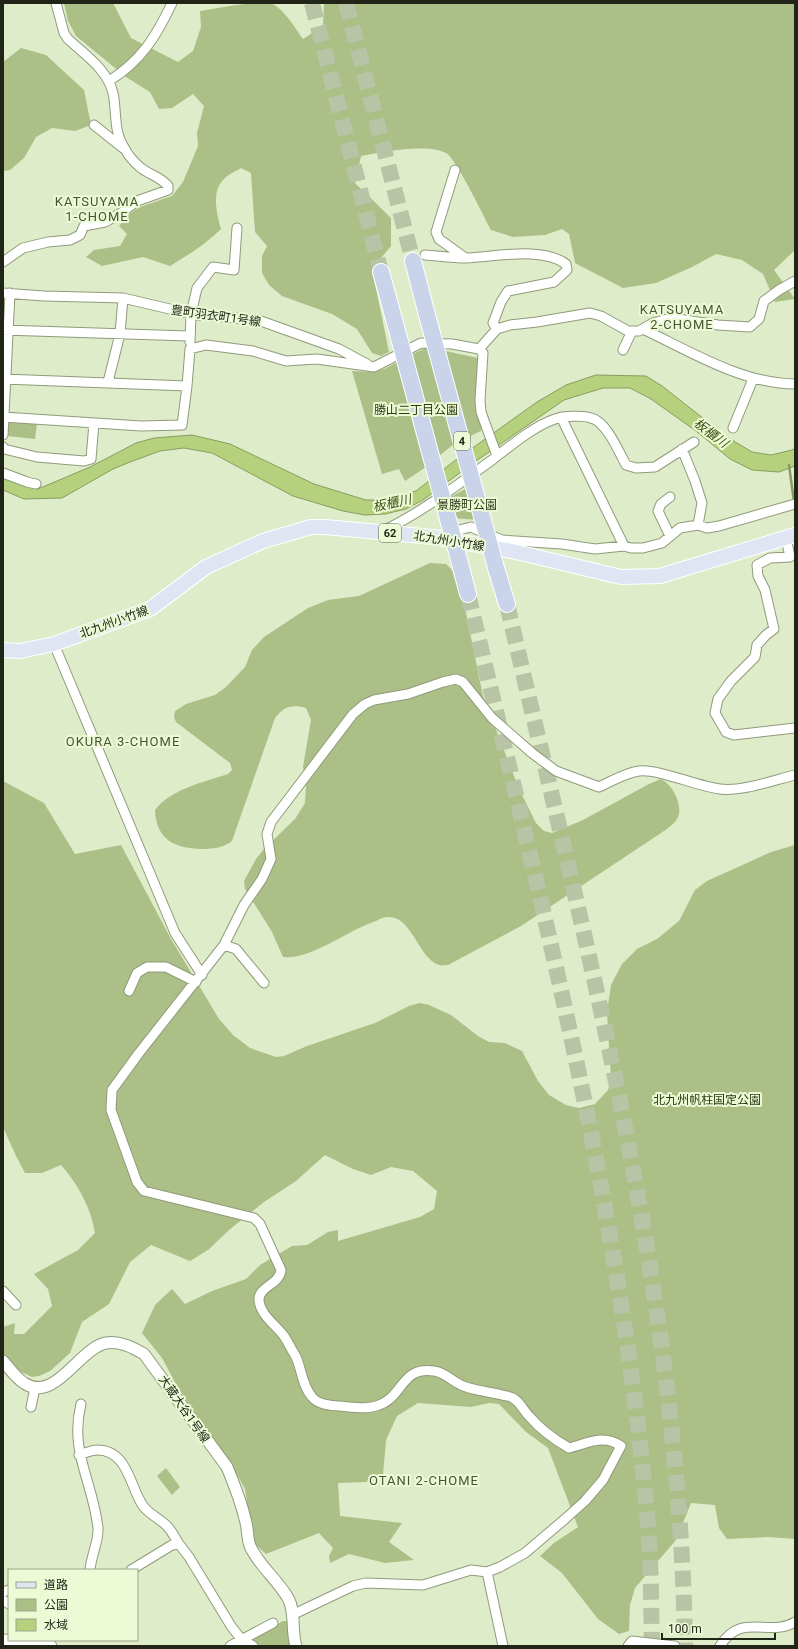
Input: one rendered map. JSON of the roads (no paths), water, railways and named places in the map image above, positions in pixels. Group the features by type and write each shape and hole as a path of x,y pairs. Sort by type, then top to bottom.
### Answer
{"highway":[{"name":"4","path":"419,258 427,315 507,604"},
{"path":"381,272 468,594"}],"main road":[{"name":"北九州小竹線","path":"3,650 20,651 54,644 150,609 206,567 262,541 311,527 433,537 512,551 621,577 660,576 790,536"}],"street":[{"path":"56,3 64,32 68,39 104,72 109,81 113,93 118,136 124,149"},
{"path":"109,81 122,73 148,48 172,3"},
{"path":"3,262 23,248 48,242 70,240 80,235 84,226 105,222 138,201 168,190 168,186 164,180 140,167 124,149 94,125"},
{"path":"455,170 436,232 439,239 465,258"},
{"path":"4,417 142,426 182,425 188,386 191,314 197,288 213,267 234,270 237,228"},
{"path":"419,258 465,258 539,254 559,258 566,264 567,270 554,282 508,291 501,302 493,323 497,329"},
{"path":"479,349 497,329 510,325 590,313 600,316 628,331 643,329 653,323 671,318 718,325 750,326 759,320 764,301 795,281"},
{"path":"3,434 6,293"},
{"name":"豊町羽衣町1号線","path":"6,293 44,296 123,298 191,314 258,320 339,349 374,367"},
{"path":"108,382 120,334 123,298"},
{"path":"643,329 721,366 753,379 795,384"},
{"path":"6,330 189,336"},
{"path":"623,350 632,331"},
{"path":"190,349 206,345 253,351 286,361 317,359 374,367 421,343 452,344 479,349 483,353 480,400 481,412 497,454"},
{"path":"4,379 188,386"},
{"path":"733,428 753,379"},
{"path":"561,418 624,546"},
{"path":"382,532 405,520 440,498 497,454 554,419 592,418 604,426 626,465 636,468 655,467 694,442"},
{"path":"3,447 4,449 37,457 84,461 91,459 94,423"},
{"path":"682,449 702,503 698,525"},
{"path":"3,474 36,484"},
{"path":"670,497 661,504 658,511 670,536"},
{"path":"433,537 472,527 502,540 562,544 595,549 624,546 631,548 643,548 662,543 680,528 698,525 707,528 720,526 795,504"},
{"path":"790,536 790,557 770,558 757,565 758,576 765,590 774,629 757,645 755,657 731,681 718,699 715,713 726,732 734,735 795,728"},
{"path":"54,644 175,934 202,975"},
{"path":"292,1615 353,1586 366,1583 423,1584 471,1570 487,1572 500,1567 525,1553 570,1515 603,1480 621,1446 616,1442 603,1439 569,1448 557,1442 535,1422 514,1398 461,1386 437,1371 416,1371 409,1376 391,1398 379,1405 370,1407 332,1406 316,1400 311,1396 302,1379 296,1358 284,1336 265,1315 260,1306 258,1298 260,1293 277,1280 281,1270 260,1224 254,1218 144,1191 137,1182 122,1136 111,1110 112,1090 139,1053 202,975 224,945 244,905 262,879 272,859 267,834 271,822 353,714 365,704 374,700 408,694 456,679 463,682 492,718 556,771 599,788 623,776 640,771 671,776 683,781 720,789 737,789 795,776"},
{"path":"224,945 236,949 264,983"},
{"path":"129,991 137,973 147,967 166,967 196,982"},
{"path":"3,1291 16,1305"},
{"name":"大蔵大谷1号線","path":"35,1388 44,1388 54,1383 93,1348 106,1343 124,1344 144,1354 227,1467 235,1485 246,1519 250,1545 259,1561 288,1599 292,1615 293,1636 296,1646"},
{"path":"3,1361 17,1378 25,1384 35,1388 31,1407"},
{"path":"81,1404 77,1418 79,1455 95,1506 98,1530 87,1569"},
{"path":"79,1455 97,1450 112,1454 118,1458 126,1468 136,1494 145,1508 167,1526 189,1557 231,1626 241,1639 253,1646"},
{"path":"133,1569 172,1546 179,1544"},
{"path":"487,1572 503,1646"},
{"path":"720,1646 725,1639 736,1630 744,1627 781,1627 795,1622"},
{"path":"230,1646 273,1623"},
{"path":"25,1641 51,1646"},
{"path":"628,1646 632,1641 675,1646"}],"water":[{"name":"板櫃川","path":"596,375 646,376 662,386 727,437 752,452 771,455 795,448 795,466 779,472 752,470 730,459 696,431 651,399 630,388 603,388 564,400 423,500 406,509 385,514 365,515 343,511 293,496 212,453 184,448 160,451 130,462 113,469 62,498 24,499 3,490 3,478 38,489 90,467 136,443 154,438 192,435 230,444 314,484 366,500 384,500 416,491 453,462 537,402 566,385"}],"waterway":[{"path":"789,465 794,502"}],"tunnel":[{"path":"312,3 381,272"},
{"path":"346,3 413,261"},
{"path":"468,594 522,819 573,1044 596,1158 616,1272 633,1386 648,1519 652,1646"},
{"path":"507,604 597,991 624,1121 647,1251 666,1382 679,1514 685,1646"}],"district":[{"name":"KATSUYAMA 1-CHOME","path":"97,208"},
{"name":"KATSUYAMA 2-CHOME","path":"682,316"},
{"name":"OKURA 3-CHOME","path":"123,741"},
{"name":"OTANI 2-CHOME","path":"424,1480"}],"park label":[{"name":"勝山二丁目公園","path":"416,410"},
{"name":"景勝町公園","path":"467,505"},
{"name":"北九州帆柱国定公園","path":"707,1100"}]}
